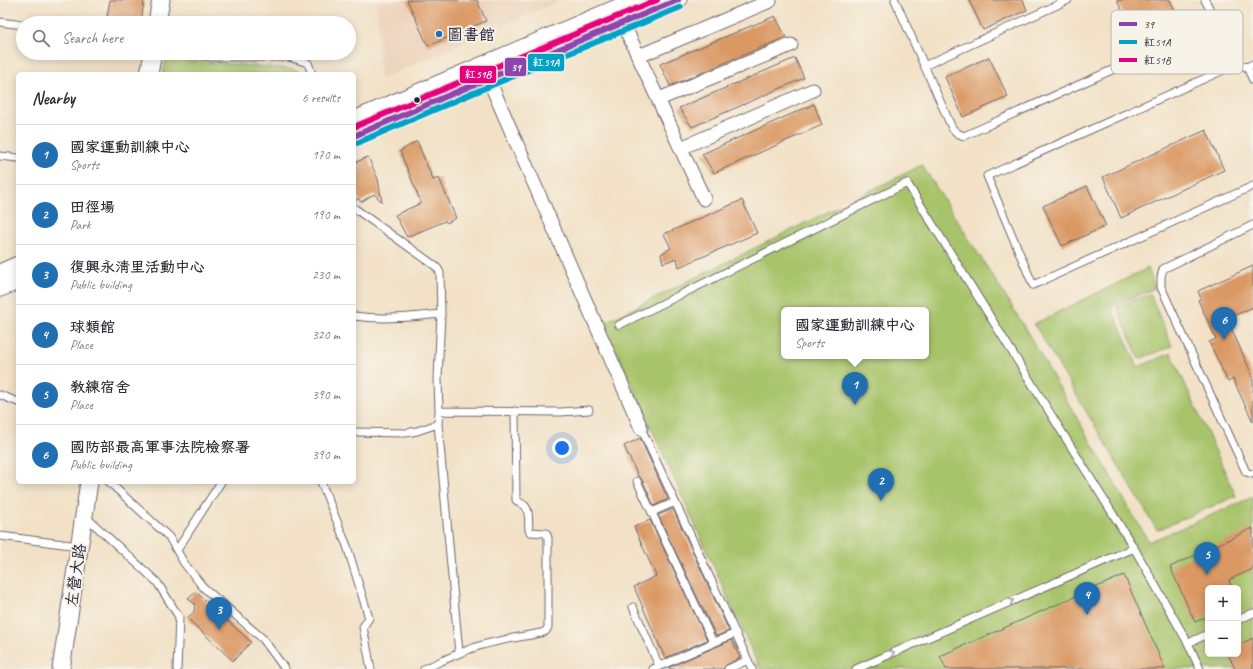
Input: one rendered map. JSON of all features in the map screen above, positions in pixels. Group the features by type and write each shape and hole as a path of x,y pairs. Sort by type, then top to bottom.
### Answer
{"street":[{"path":"159,16 161,0"},
{"path":"620,16 636,0"},
{"path":"356,119 486,72 620,16 678,0"},
{"path":"639,56 770,0"},
{"path":"620,16 704,199"},
{"path":"659,99 791,45"},
{"path":"150,72 152,60"},
{"path":"356,135 486,72"},
{"path":"486,72 641,428"},
{"path":"681,148 813,90"},
{"path":"0,273 16,266"},
{"path":"0,288 16,281"},
{"name":"左營大路","path":"61,669 88,484"}],"lane":[{"path":"895,0 952,128 957,133 964,136 1111,70"},
{"path":"924,66 1068,0"},
{"path":"1206,0 1210,10"},
{"path":"0,22 16,24"},
{"path":"298,60 308,63 311,72"},
{"path":"1250,65 1253,80"},
{"path":"1215,74 987,176 1033,285 1253,186"},
{"path":"0,156 16,158"},
{"path":"619,325 908,183 1134,548 1188,643 1200,669"},
{"path":"356,209 438,269 440,273 441,314 438,378 440,411 438,424 459,653"},
{"path":"1253,225 1164,269 1161,277 1161,287 1246,472 1253,474"},
{"path":"356,316 393,318 441,314"},
{"path":"0,395 16,401"},
{"path":"440,411 561,412 589,410"},
{"path":"424,669 459,653 501,640 541,633 546,631 548,627 548,538 546,533 530,532 527,510 525,506 516,500 515,411"},
{"path":"356,432 406,433 438,424"},
{"path":"641,428 752,669"},
{"path":"638,481 713,642"},
{"path":"111,484 169,537 184,563 203,587 263,639 285,669"},
{"path":"177,550 220,484"},
{"path":"322,484 347,546 369,618 363,627 371,669"},
{"path":"652,512 675,502"},
{"path":"84,514 157,582 179,617 177,669"},
{"path":"0,536 79,546"},
{"path":"856,669 1134,548"},
{"path":"633,608 656,668 736,632"},
{"path":"1241,619 1253,614"},
{"path":"1188,643 1205,635"},
{"path":"728,669 748,660"}],"shaded area":[{"path":"377,0 562,0 380,79"}],"green space":[{"path":"166,60 179,60 294,69 301,72 163,72"},
{"path":"922,165 1019,318 1149,542 1253,497 1253,669 760,669 604,323"},
{"path":"1148,268 1155,288 1111,307 1138,367 1171,353 1236,496 1157,530 1034,324"},
{"path":"1150,294 1172,346 1139,359 1117,307"}],"building":[{"path":"110,0 144,0 142,16 107,16"},
{"name":"圖書館","path":"407,0 477,0 486,21 428,46"},
{"path":"969,0 1023,0 1027,10 983,30"},
{"path":"1117,0 1170,0 1174,10 1122,10"},
{"path":"775,16 786,37 670,86 660,64"},
{"path":"989,57 1008,97 963,117 945,77"},
{"path":"795,58 804,78 692,127 679,108"},
{"path":"814,104 822,125 714,173 702,154"},
{"path":"1206,130 1224,170 1121,218 1103,177"},
{"path":"417,141 433,180 439,178 456,218 447,223 445,221 407,237 395,215 421,203 400,151"},
{"path":"368,157 378,179 382,202 374,194 361,202 358,198 356,200 356,162"},
{"path":"1087,186 1106,226 1062,246 1043,206"},
{"path":"742,200 757,233 679,267 677,258 663,263 661,254 671,248 664,234"},
{"path":"1253,266 1253,307 1227,319 1253,377 1253,422 1233,379 1228,382 1209,342 1216,339 1198,300 1201,299 1198,291"},
{"path":"640,438 668,499 654,506 642,479 638,476 624,446"},
{"path":"673,509 729,631 716,636 658,515"},
{"path":"650,520 707,640 665,658 634,587 656,576 634,527"},
{"path":"1253,528 1253,569 1229,580 1231,585 1205,585 1205,617 1195,622 1170,567"},
{"path":"1124,575 1165,669 946,669 940,656"},
{"path":"196,592 251,642 233,661 187,618 194,612 195,604 188,599"},
{"path":"1253,638 1253,669 1235,669 1229,657 1241,657 1241,644"},
{"path":"732,640 740,658 726,665 723,669 670,669 669,667"}],"transit line":[{"name":"紅51B","path":"356,126 657,0"},
{"name":"39","path":"356,135 489,78 678,0"},
{"name":"紅51A","path":"357,143 492,85 681,7"}],"place":[{"name":"圖書館","path":"439,34"},
{"name":"國防部最高軍事法院檢察署","path":"1224,340"},
{"name":"國家運動訓練中心","path":"855,405"},
{"name":"田徑場","path":"881,501"},
{"name":"教練宿舍","path":"1207,575"},
{"name":"球類館","path":"1087,615"},
{"name":"復興永清里活動中心","path":"219,630"}]}
